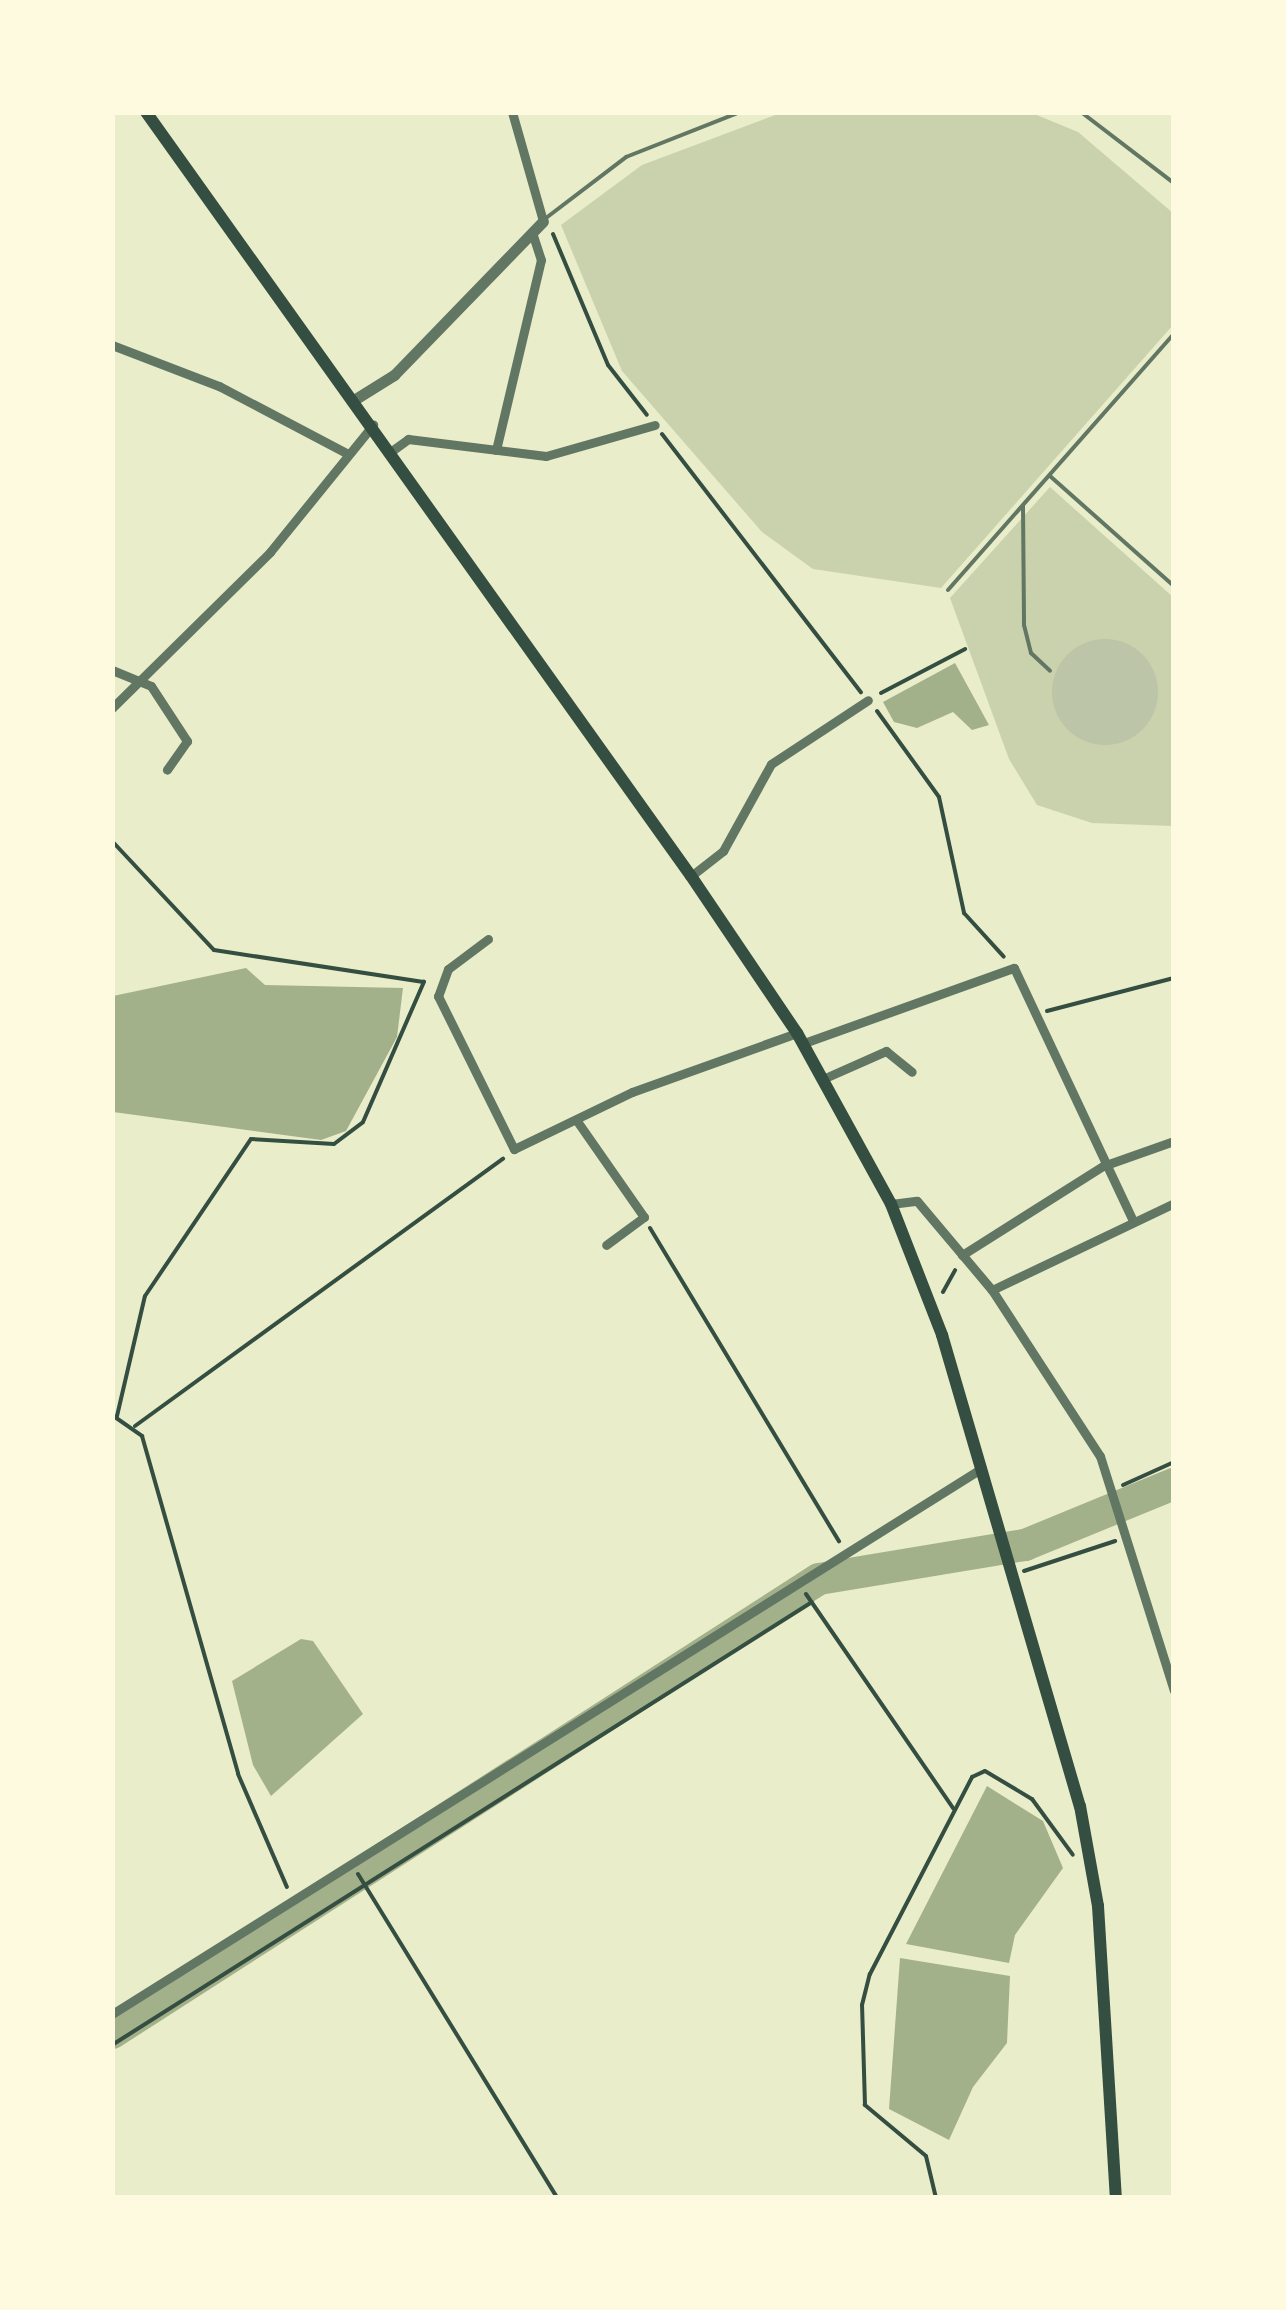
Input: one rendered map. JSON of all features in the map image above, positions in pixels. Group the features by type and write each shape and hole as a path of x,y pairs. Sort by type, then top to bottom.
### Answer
{"main road":[{"path":"146,112 357,398 692,876 801,1038 891,1204 930,1301 1001,1530 1093,1866 1116,2198"}],"street":[{"path":"357,398 394,375 543,221 512,112"},
{"path":"496,450 542,260 532,233"},
{"path":"112,345 218,386 348,454"},
{"path":"112,708 270,552 375,424"},
{"path":"393,450 408,439 496,450 572,453 655,426"},
{"path":"112,670 142,680 186,740 167,770"},
{"path":"692,876 723,851 771,764 868,700"},
{"path":"488,939 448,969 438,996 514,1148 801,1038 1014,968 1040,1013 1103,1166 1132,1219"},
{"path":"825,1078 886,1051 912,1072"},
{"path":"577,1121 644,1217 606,1245"},
{"path":"964,1257 1103,1166 1174,1141"},
{"path":"891,1204 917,1202 1040,1353 1112,1489 1174,1691"},
{"path":"992,1290 1132,1219 1174,1203"},
{"path":"112,2014 844,1549 982,1468"}],"lane":[{"path":"543,221 626,157 740,112"},
{"path":"1082,112 1174,183"},
{"path":"948,590 1174,334"},
{"path":"1049,475 1174,586"},
{"path":"1023,505 1024,626 1031,653 1050,671"}],"path":[{"path":"543,221 608,365 868,700 939,798 968,922 1014,968"},
{"path":"868,700 965,649"},
{"path":"112,841 214,950 424,982 438,996"},
{"path":"1040,1013 1174,978"},
{"path":"294,1900 244,1790 135,1426 115,1415 145,1296 251,1139 334,1144 363,1122 424,982"},
{"path":"135,1426 514,1148"},
{"path":"644,1217 844,1549"},
{"path":"930,1301 964,1257"},
{"path":"1112,1489 1174,1462"},
{"path":"1013,1570 1129,1537"},
{"path":"112,2045 811,1601 953,1808"},
{"path":"936,2198 926,2156 865,2105 862,2005 953,1808 985,1771 1050,1814 1080,1864 1093,1866"},
{"path":"365,1886 557,2198"}],"shaded area":[{"path":"783,112 1032,113 1078,132 1173,213 1173,325 941,588 813,569 762,532 622,371 561,225 642,165"},
{"path":"1050,487 1173,597 1173,826 1092,823 1037,805 1009,759 950,598"},
{"path":"955,663 989,725 972,730 953,712 917,728 894,722 883,702"},
{"path":"246,968 265,985 403,988 397,1037 346,1131 321,1140 113,1112 113,996"},
{"path":"301,1639 313,1641 363,1714 271,1796 253,1765 232,1681"},
{"path":"987,1786 1043,1821 1063,1868 1015,1935 1009,1963 906,1944"},
{"path":"900,1958 1010,1976 1007,2043 973,2087 949,2140 889,2109"}],"building":[{"path":"1105,639 1125,643 1142,655 1154,672 1158,692 1154,712 1142,729 1125,741 1105,745 1085,741 1068,729 1056,712 1052,692 1056,672 1068,655 1085,643"}],"waterway":[{"path":"112,2033 819,1579 1025,1545 1174,1484"}]}
